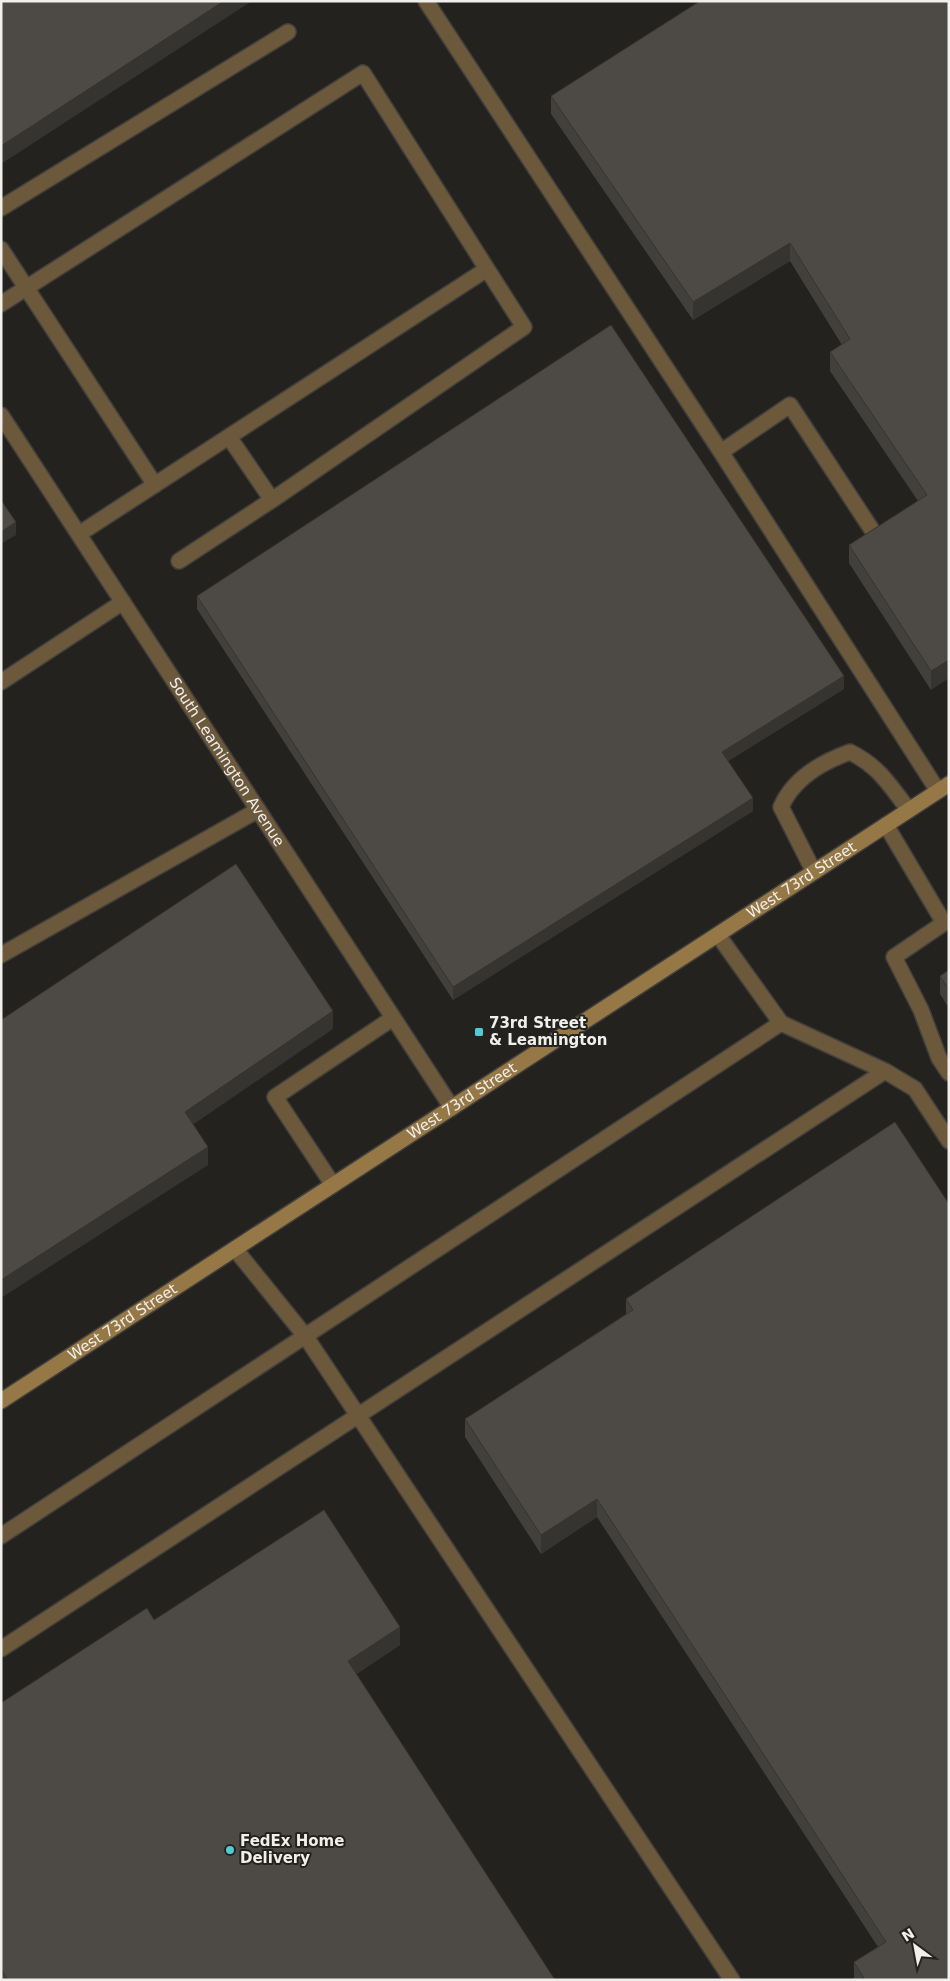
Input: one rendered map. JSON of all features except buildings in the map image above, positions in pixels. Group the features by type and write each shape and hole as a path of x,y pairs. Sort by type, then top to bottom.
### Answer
{"street":[{"path":"426,1 721,452 944,788"},
{"path":"1,208 288,32"},
{"path":"1,304 363,73 524,327 272,500 179,561"},
{"path":"1,248 155,485"},
{"path":"79,534 487,269"},
{"path":"721,452 790,405 872,530"},
{"name":"South Leamington Avenue","path":"1,415 452,1108"},
{"path":"229,437 272,500"},
{"path":"1,682 122,602"},
{"path":"814,872 781,808 786,796 805,777 827,760 850,752 864,759 877,769 908,810"},
{"name":"West 73rd Street","path":"1,1401 944,788"},
{"path":"1,955 258,810"},
{"path":"886,825 946,921 894,956 921,1010 939,1058 949,1073"},
{"path":"718,935 781,1023 885,1071 915,1089 949,1142"},
{"path":"334,1185 276,1096 394,1018"},
{"path":"1,1536 781,1023"},
{"path":"1,1649 885,1071"},
{"path":"235,1249 306,1337 732,1980"}],"place":[{"name":"73rd Street & Leamington","path":"479,1032"},
{"name":"FedEx Home Delivery","path":"230,1850"}]}
